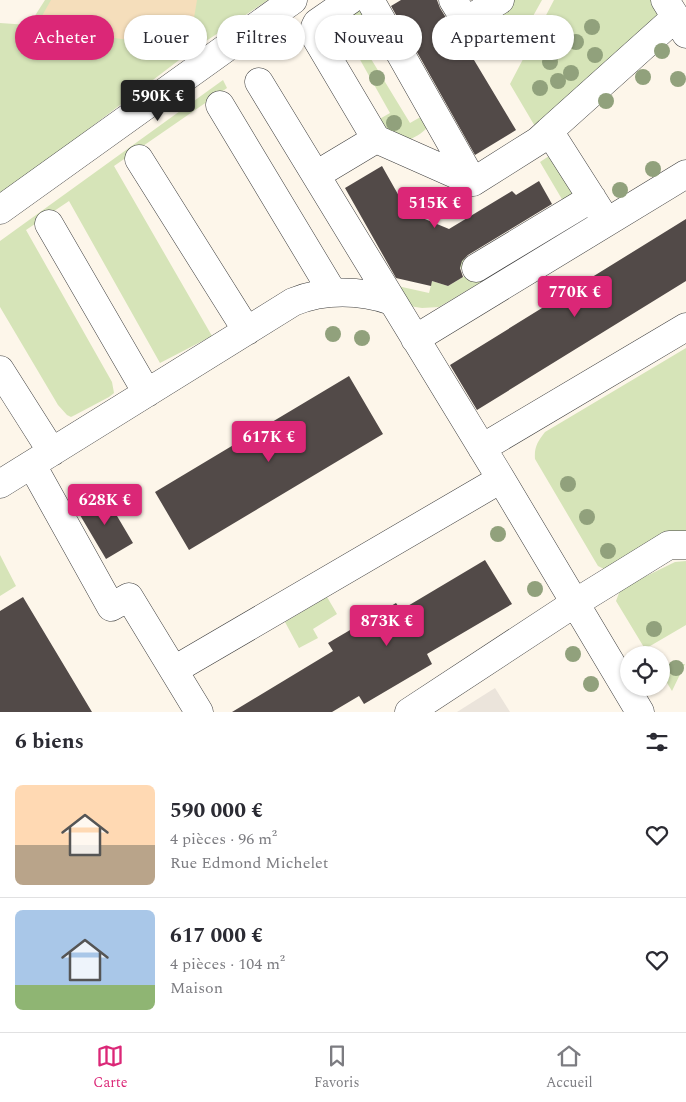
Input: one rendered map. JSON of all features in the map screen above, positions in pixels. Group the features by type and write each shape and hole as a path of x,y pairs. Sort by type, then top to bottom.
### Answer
{"street":[{"path":"0,210 293,0"},
{"path":"453,0 466,21 500,0"},
{"path":"370,2 473,182 376,139 315,36 317,23 370,2"},
{"path":"473,182 538,141 676,17"},
{"path":"259,82 501,479 640,712"},
{"path":"220,105 333,293"},
{"path":"549,131 607,222"},
{"path":"316,175 376,139"},
{"path":"139,159 247,331"},
{"path":"415,339 686,174"},
{"path":"476,268 592,198"},
{"path":"49,224 147,393"},
{"path":"0,484 292,302 305,297 333,293 364,294 392,301"},
{"path":"482,448 686,327"},
{"path":"0,370 111,607 129,596 199,712"},
{"path":"174,670 501,479"},
{"path":"409,712 575,603 668,545 686,545"}],"green space":[{"path":"45,0 268,0 245,15 217,15 217,34 207,40 207,15 124,15 124,60 179,60 53,156 0,193 0,23 15,24 15,60 114,60 114,15 35,15"},
{"path":"506,0 542,0 534,15 485,15"},
{"path":"554,0 655,0 665,18 536,128 510,84 523,60 574,60 574,15 546,15"},
{"path":"359,9 366,15 350,15"},
{"path":"360,60 372,60 410,123 424,115 428,126 411,139 383,132 376,121 390,113"},
{"path":"223,80 227,88 114,166 212,336 160,363 69,201 26,230 112,382 114,393 71,417 58,405 0,307 0,241"},
{"path":"551,156 576,192 566,206 540,162"},
{"path":"583,210 591,217 439,307 422,308 409,306 393,285 429,293 432,281 448,286 465,276 458,263 468,256 478,274"},
{"path":"686,348 686,536 604,569 598,566 535,459 537,444 545,432"},
{"path":"0,555 16,586 0,596"},
{"path":"686,561 686,625 650,646 643,646 616,601 619,593 626,586 675,562"},
{"path":"327,597 337,614 313,629 318,638 299,648 285,622"},
{"path":"670,664 685,664 672,691 670,688"}],"sand":[{"path":"51,0 197,0 194,15 124,15 124,39 114,38 114,15 42,15"}],"shaded area":[{"path":"495,688 510,712 457,712"}],"building":[{"path":"401,0 437,0 444,15 432,15 432,60 474,60 516,130 475,155 421,60 422,15 396,15 391,6"},
{"path":"382,166 408,212 449,229 512,191 516,195 539,181 552,204 468,255 462,261 460,268 463,277 448,286 432,281 431,286 396,278 345,188"},
{"path":"686,219 686,281 477,410 450,365"},
{"path":"349,376 383,434 189,550 155,492"},
{"path":"104,494 133,543 106,559 77,510"},
{"path":"485,560 512,604 427,654 432,664 364,704 359,696 332,712 232,712 333,651 328,643 396,603 401,610"},
{"path":"23,597 92,712 0,712 0,611"}]}
